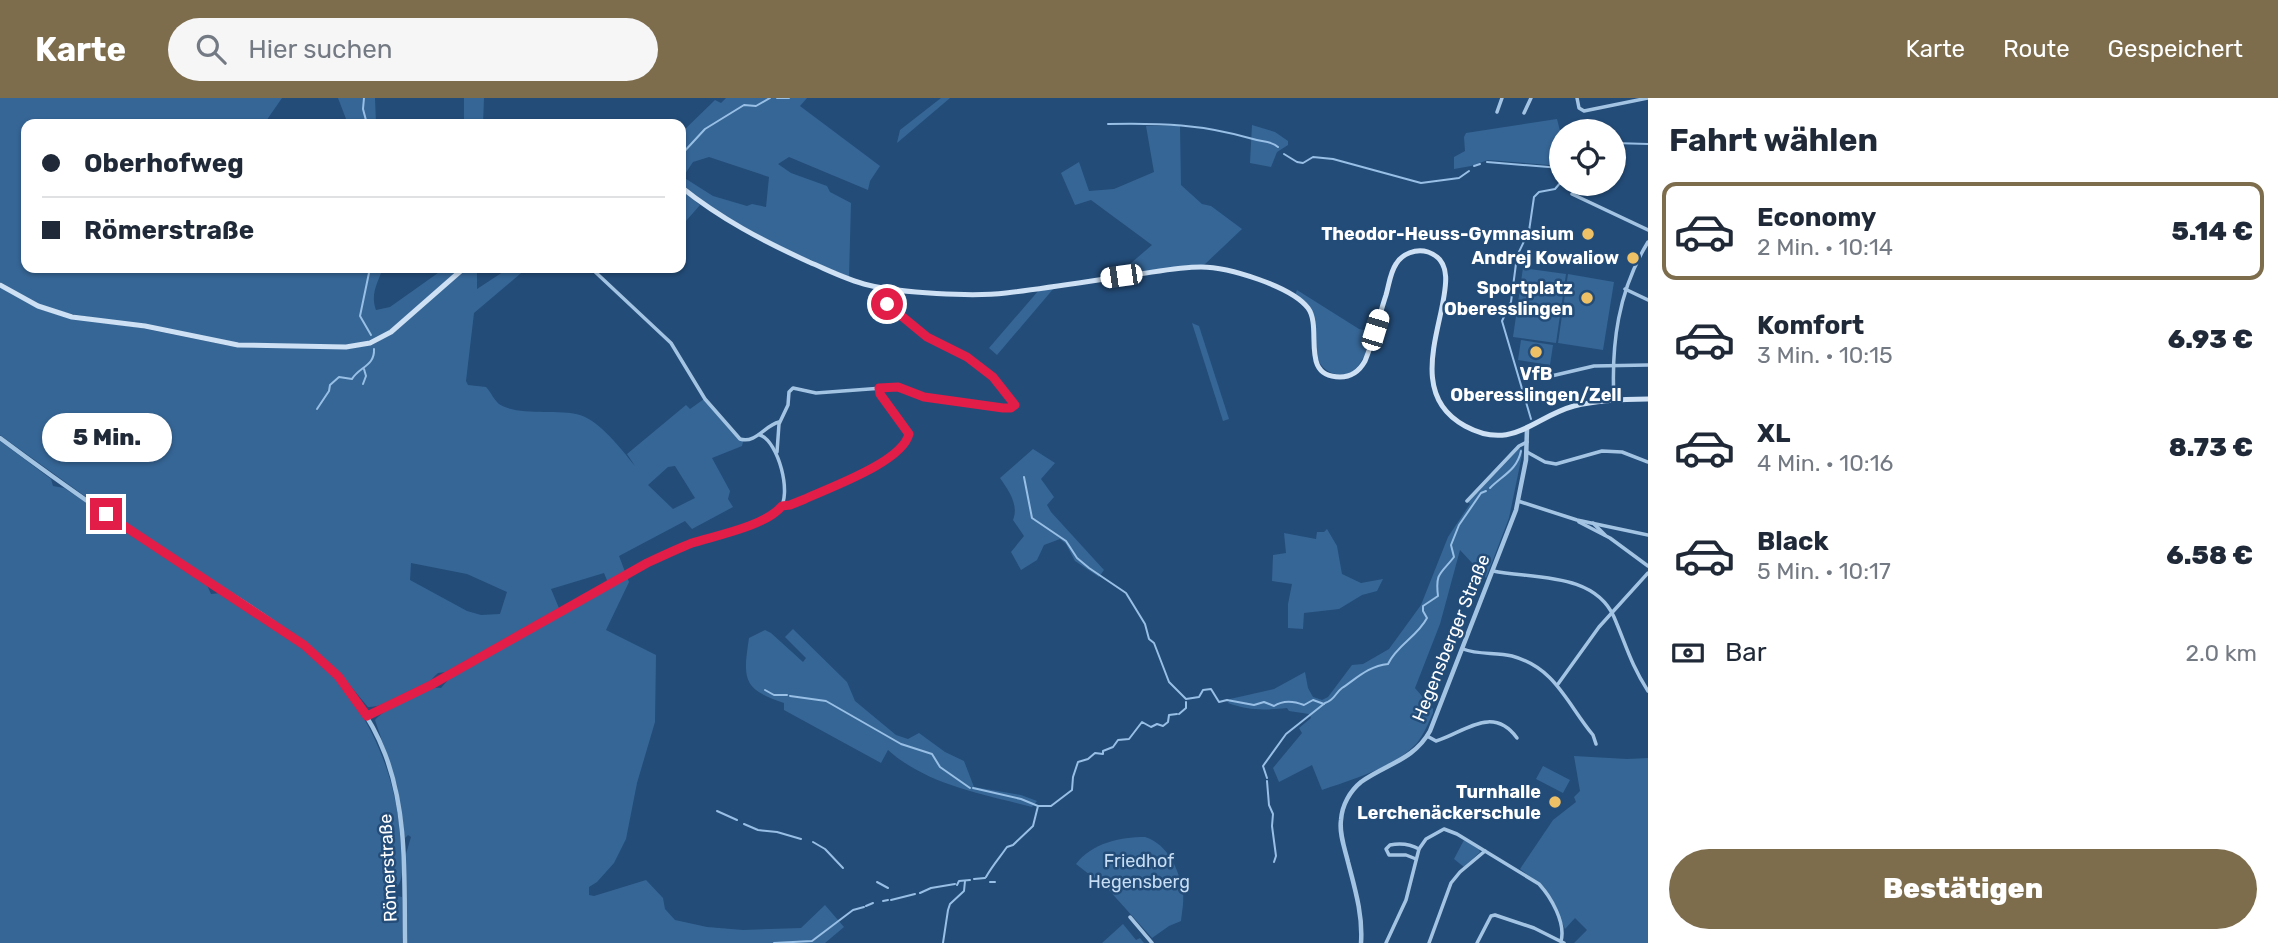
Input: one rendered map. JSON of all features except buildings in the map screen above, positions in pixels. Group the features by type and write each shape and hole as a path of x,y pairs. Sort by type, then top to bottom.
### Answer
{"main road":[{"path":"686,191 718,215 758,237 844,277 883,288 1002,293 1184,268 1227,270 1259,280 1307,307 1313,322 1315,360 1323,371 1340,377 1354,373 1365,361 1396,264 1410,253 1426,251 1439,259 1446,276 1431,364 1433,387 1438,401 1457,421 1476,431 1504,434 1527,429 1564,410 1614,401 1648,399"},
{"path":"0,285 31,303 61,314 145,326 221,343 346,347 374,341 399,326 458,273"}],"street":[{"path":"1497,112 1502,98"},
{"path":"1524,113 1531,98"},
{"path":"1577,98 1581,110 1631,99 1648,99"},
{"path":"1576,196 1648,230"},
{"path":"1614,401 1617,326 1625,289 1648,242"},
{"path":"596,273 671,343 705,399 744,441 760,435 774,422 779,422"},
{"path":"782,506 785,491 777,454 779,422 788,405 789,392 793,388 813,393 898,387 924,397 1003,408 1015,405 990,375 967,357 927,337 894,310 883,300 883,288"},
{"path":"1625,289 1648,300"},
{"path":"1548,376 1588,367 1648,365"},
{"path":"367,716 431,685 627,573 684,547 746,526 782,506 795,504 893,456 906,441 908,433 880,394 879,388"},
{"name":"Hegensberger Straße","path":"1361,943 1361,919 1340,829 1342,811 1349,795 1360,783 1406,758 1427,736 1518,502 1527,452 1527,429"},
{"path":"760,435 770,441 777,454"},
{"name":"Römerstraße","path":"0,438 123,526 296,639 330,668 350,691 367,716 387,760 398,802 404,852 405,943"},
{"path":"1467,501 1519,446 1527,442"},
{"path":"1527,452 1552,463 1564,463 1602,450 1622,452 1648,462"},
{"path":"1518,502 1577,520 1648,536"},
{"path":"1577,520 1609,538 1648,566"},
{"path":"1593,523 1609,538"},
{"path":"1493,570 1568,582 1592,593 1612,613 1630,661 1648,691"},
{"path":"1558,684 1592,636 1648,573"},
{"path":"1463,649 1516,657 1542,670 1558,684 1593,735 1596,744"},
{"path":"1427,736 1436,741 1471,725 1488,722 1508,728 1517,738"},
{"path":"1385,943 1406,900 1419,849 1426,839 1439,831 1448,830 1530,877 1542,887 1563,928 1563,942 1534,928 1494,915 1477,943"},
{"path":"1417,859 1406,855 1389,855 1386,849 1390,845 1399,844 1419,849"},
{"path":"1429,943 1454,879 1485,850"},
{"path":"1130,917 1152,943"}],"green space":[{"path":"0,98 282,98 267,119 21,119 21,273 381,273 374,293 376,310 390,307 438,273 455,273 390,330 366,342 344,345 236,343 72,314 44,307 0,282"},
{"path":"338,98 375,98 376,119 346,119"},
{"path":"464,98 484,98 483,119 464,119"},
{"path":"726,98 807,98 800,106 880,166 870,181 868,190 789,157 778,164 791,173 827,186 830,192 851,203 849,277 783,248 725,217 686,189 686,179 713,196 747,206 752,204 766,207 769,177 709,157 693,162 686,172 686,128 715,100 721,103"},
{"path":"941,98 950,98 897,143 900,130"},
{"path":"1549,120 1549,165 1488,160 1454,169 1454,157 1465,151 1466,133"},
{"path":"1252,125 1275,132 1288,141 1288,145 1277,152 1271,167 1250,163"},
{"path":"1146,126 1180,126 1181,185 1202,204 1211,206 1242,229 1204,265 1124,274 1123,270 1152,245 1091,200 1075,205 1061,173 1079,162 1089,191 1114,189 1154,172"},
{"path":"686,194 700,205 686,221"},
{"path":"1523,268 1566,274 1556,343 1513,337"},
{"path":"461,273 477,273 477,289 501,273 521,273 474,313 466,381 468,385 486,387 499,404 507,408 580,415 610,437 635,466 627,454 686,405 690,409 704,399 743,442 742,446 712,458 730,491 728,499 733,507 692,529 685,521 619,556 629,582 606,630 656,655 655,722 637,783 626,839 614,863 589,887 589,895 594,896 646,880 663,898 665,909 675,920 707,927 743,930 801,928 825,905 844,927 825,943 407,943 406,854 411,837 408,835 405,838 397,785 375,720 406,699 426,690 441,688 448,680 446,672 438,673 426,685 406,695 368,707 338,671 295,634 118,520 0,435 0,287 39,309 70,318 141,328 230,346 346,349 371,345 390,335","holes":["675,466 695,498 673,509 648,485 668,467","411,563 467,574 507,592 500,614 481,615 467,611 410,580","604,573 609,585 561,613 551,589"]},
{"name":"Sportplatz Oberesslingen","path":"1568,274 1614,282 1603,350 1558,343"},
{"path":"1054,288 997,355 989,348 1039,290"},
{"path":"1297,290 1359,329 1372,332 1364,356 1355,369 1341,375 1330,372 1320,363 1316,353 1314,315 1309,306 1295,295"},
{"path":"1192,323 1199,326 1229,419 1223,421"},
{"name":"VfB Oberesslingen/Zell","path":"1521,340 1553,345 1550,365 1518,360"},
{"path":"0,441 51,479 53,486 64,488 206,583 211,594 221,593 292,639 333,676 350,697 377,743 394,794 399,820 402,874 398,885 387,893 389,919 396,919 397,896 402,897 402,943 0,943"},
{"path":"1518,448 1522,449 1522,455 1509,518 1486,578 1460,550 1440,624 1415,688 1433,709 1426,729 1417,743 1385,766 1322,790 1312,765 1279,782 1273,768 1302,733 1299,728 1311,718 1309,714 1289,711 1287,708 1243,707 1228,703 1230,699 1274,689 1305,672 1313,697 1322,700 1328,697 1352,665 1363,664 1389,649 1421,605 1448,537 1470,504 1468,502"},
{"path":"1033,449 1055,463 1041,479 1054,497 1047,505 1104,570 1099,577 1075,561 1066,544 1060,539 1044,545 1037,560 1021,570 1011,552 1024,536 1013,520 1014,504 1000,478"},
{"path":"1327,529 1337,546 1342,574 1361,583 1383,579 1377,591 1362,595 1339,609 1304,613 1303,629 1288,628 1288,604 1292,584 1272,581 1273,555 1286,553 1284,533 1316,539 1317,532"},
{"path":"793,629 847,682 855,701 896,735 908,739 919,733 945,752 964,761 974,787 1021,795 1037,801 1032,807 956,787 920,772 888,750 881,763 784,710 784,703 760,693 748,681 747,652 749,638 765,630 803,662 806,658 785,637"},
{"path":"1574,756 1648,758 1648,943 1574,943 1587,930 1575,918 1565,929 1545,888 1520,869 1553,820 1576,802 1574,797 1580,791"},
{"path":"1543,766 1570,780 1563,793 1536,779"},
{"name":"Friedhof Hegensberg","path":"1145,837 1160,846 1172,859 1183,896 1181,921 1152,938 1108,889 1076,864 1098,846 1126,838"},
{"path":"1464,840 1480,852 1464,867 1454,859"},
{"path":"1123,924 1136,940 1140,938 1144,943 1102,943"}],"waterway":[{"path":"364,98 366,119"},
{"path":"686,150 705,129 744,105 756,106 770,98"},
{"path":"777,98 789,98"},
{"path":"1108,124 1199,127 1269,142 1278,147"},
{"path":"1626,143 1648,144"},
{"path":"1284,154 1303,163 1313,157 1333,159 1421,183 1459,178 1469,171"},
{"path":"1487,162 1549,167"},
{"path":"1474,166 1480,164"},
{"path":"1531,419 1502,321 1511,302 1517,256 1529,231 1534,197 1539,192 1549,190"},
{"path":"369,273 360,316 371,335"},
{"path":"317,409 330,385 339,377 352,379 372,359 374,349"},
{"path":"363,384 366,376 364,369"},
{"path":"1490,488 1513,468 1521,451"},
{"path":"1024,477 1032,518 1066,541 1077,558 1089,568 1126,593 1145,624 1169,682 1186,699 1199,697 1203,690 1211,689 1219,702 1227,700 1254,705 1264,702 1274,706 1289,702 1304,705 1313,700 1324,704"},
{"path":"1267,778 1263,766 1286,734 1358,677 1375,667 1388,664 1396,651 1423,625 1427,618 1423,606 1438,596 1438,578 1454,557 1451,545 1459,525 1481,493 1486,491"},
{"path":"765,690 774,695 787,695"},
{"path":"790,696 826,701 901,744 932,754 940,767 970,788"},
{"path":"1179,714 1186,708 1186,702"},
{"path":"986,877 1007,847 1013,845 1033,826 1038,806 1051,806 1072,790 1078,762 1095,753 1103,754 1103,751 1113,747 1118,740 1129,739 1142,722 1151,727 1157,724 1163,726 1168,722 1169,715 1177,714"},
{"path":"1267,781 1269,805 1273,814 1276,856 1274,862"},
{"path":"973,788 1021,799 1038,806"},
{"path":"717,811 737,820"},
{"path":"744,824 758,830 801,839"},
{"path":"813,842 825,849 843,868"},
{"path":"974,879 985,878"},
{"path":"957,885 959,881 970,880"},
{"path":"943,943 950,904 964,891 965,881"},
{"path":"877,882 888,888"},
{"path":"990,882 995,882"},
{"path":"920,893 931,888 955,884"},
{"path":"891,900 915,894"},
{"path":"883,901 888,900"},
{"path":"866,906 873,903"},
{"path":"774,943 812,941 853,910 864,907"}],"place":[{"name":"Theodor-Heuss-Gymnasium","path":"1588,234"},
{"name":"Andrej Kowaliow","path":"1633,258"},
{"name":"Sportplatz Oberesslingen","path":"1587,298"},
{"name":"VfB Oberesslingen/Zell","path":"1536,352"},
{"name":"Turnhalle Lerchenäckerschule","path":"1555,802"}],"route":[{"path":"106,514 304,645 338,676 367,716 431,685 647,563 746,526 782,506 805,499 893,456 909,434 880,394 879,388 898,387 924,397 1003,408 1015,405 993,377 967,357 927,337 887,304"}]}
